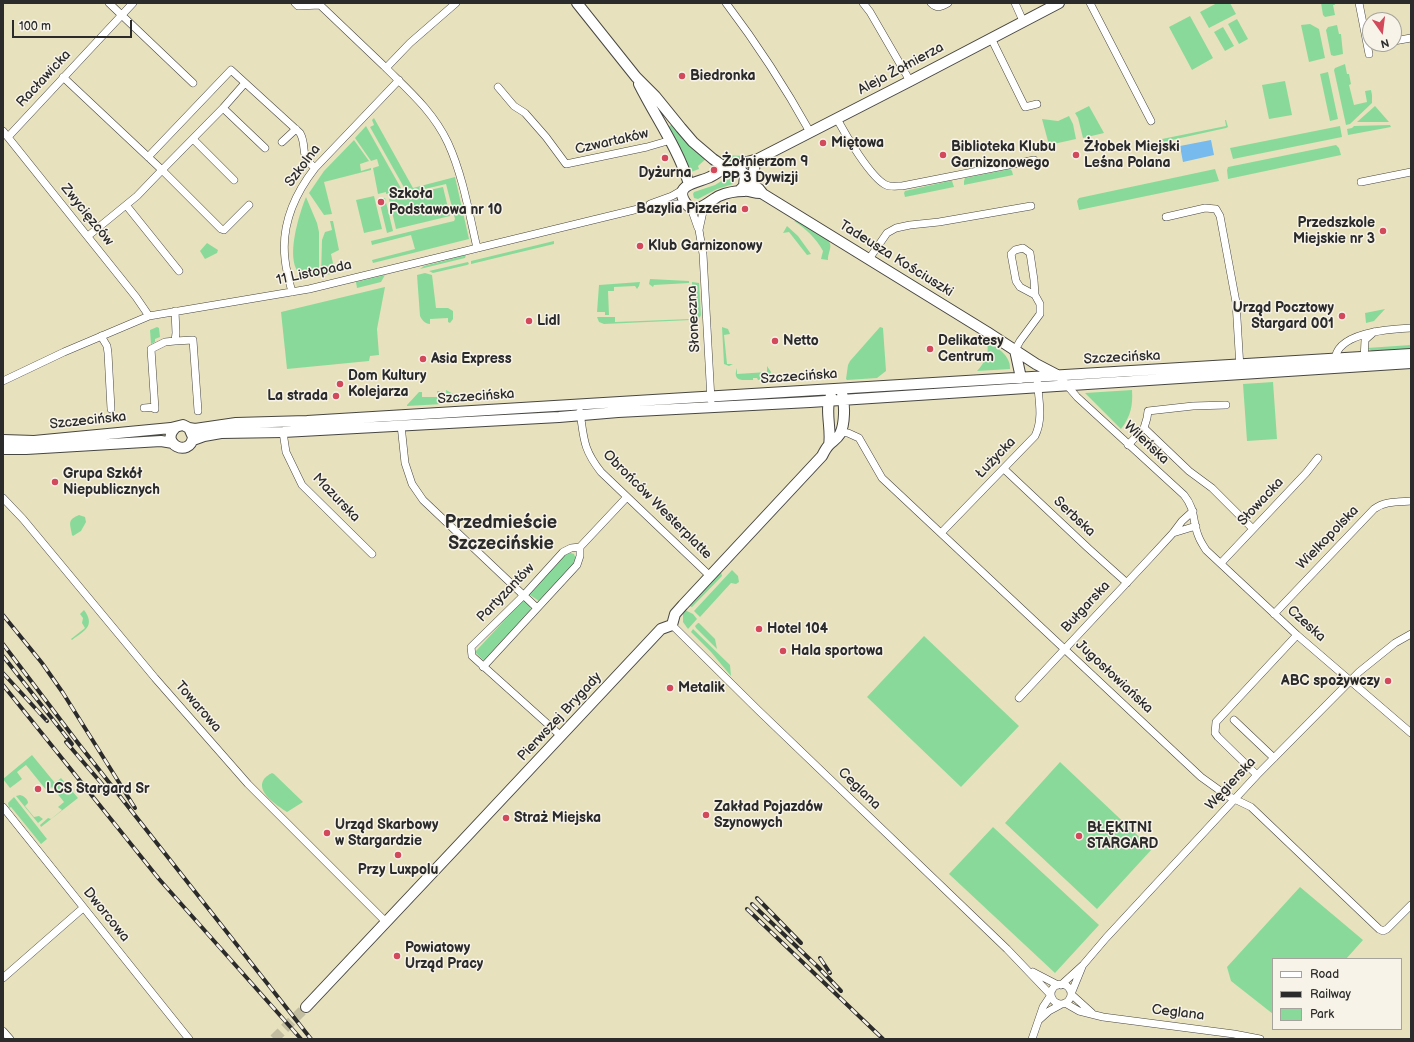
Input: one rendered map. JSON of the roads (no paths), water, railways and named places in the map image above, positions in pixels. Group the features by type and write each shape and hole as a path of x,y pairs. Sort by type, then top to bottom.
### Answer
{"main road":[{"path":"576,3 636,77 655,96 693,142 723,166 730,167"},
{"name":"Aleja Żołnierza","path":"687,187 730,167 756,161 1059,3"},
{"path":"636,77 684,168 687,187 682,195 688,206 704,207 718,197 739,191"},
{"path":"756,161 753,178 758,189"},
{"name":"Aleja Żołnierza","path":"739,191 743,188 746,171 756,161"},
{"name":"Tadeusza Kościuszki","path":"730,167 738,167 748,182 758,189 1036,364 1059,376"},
{"name":"Tadeusza Kościuszki","path":"739,191 744,190 758,194 758,189"},
{"path":"1015,350 1021,378"},
{"name":"Szczecińska","path":"193,440 204,436 221,434 282,432 581,415 838,389 1037,377 1240,370 1364,362 1411,354"},
{"name":"Szczecińska","path":"1364,362 1411,364"},
{"path":"1036,364 1037,377"},
{"name":"Szczecińska","path":"189,428 195,429 236,423 314,421 577,405 844,400 1069,386 1240,370"},
{"path":"829,445 830,430 828,400 838,389 844,400 844,413 841,432"},
{"path":"183,426 189,428 193,433 193,440 190,444 186,447 176,446 172,443 172,432 176,427 183,426"},
{"name":"Szczecińska","path":"3,440 34,440 176,427"},
{"name":"Pierwszej Brygady","path":"306,1006 661,629 672,624 675,614 815,464 829,445 837,439 841,432"},
{"name":"Szczecińska","path":"3,449 163,441 172,443"}],"street":[{"path":"109,3 193,83"},
{"name":"Racławicka","path":"6,134 64,77 133,3"},
{"path":"295,3 298,6 320,5 422,103 435,120 447,142 458,172 477,248"},
{"path":"386,68 410,43 456,3"},
{"path":"726,3 781,81 810,132"},
{"path":"863,3 870,12 910,81"},
{"path":"931,3 935,7 940,8 948,3"},
{"path":"1014,3 1023,21"},
{"path":"1090,3 1151,121"},
{"path":"1359,3 1369,54"},
{"path":"991,38 1025,107 1037,104"},
{"path":"148,157 232,70 296,129 301,137 306,158 315,168"},
{"path":"64,77 162,170 221,229 224,230 249,205"},
{"name":"Szkolna","path":"292,292 284,258 285,235 291,207 304,182 315,168 398,80"},
{"path":"88,236 137,196 223,108 245,83"},
{"name":"Czwartaków","path":"498,87 514,106 525,113 546,137 566,164 647,147 670,140"},
{"path":"223,108 265,148"},
{"path":"837,119 871,170 882,183 888,186 902,186 1034,160"},
{"path":"282,142 296,129"},
{"name":"Zwycięzców","path":"6,134 136,297 149,316"},
{"path":"192,139 234,180"},
{"path":"1361,182 1411,172"},
{"name":"11 Listopada","path":"638,209 672,196 687,187"},
{"name":"11 Listopada","path":"3,381 64,352 149,316 309,290 638,209 673,204 688,206"},
{"path":"126,205 179,271"},
{"name":"Słoneczna","path":"688,206 699,230 703,254 712,402"},
{"path":"869,259 887,233 896,228 1030,206"},
{"name":"Słoneczna","path":"699,230 704,207"},
{"path":"1166,217 1205,208 1216,209 1220,216 1236,302 1240,370"},
{"path":"1015,350 1040,314 1040,304 1035,295 1030,252 1023,248 1015,250 1011,254 1016,281 1020,287 1035,295"},
{"path":"175,311 175,341"},
{"path":"1335,364 1335,354 1341,347 1348,341 1361,334 1411,328"},
{"path":"1364,362 1365,340 1376,331"},
{"path":"101,336 108,353 111,409"},
{"path":"144,408 155,408 151,349 165,342 193,340 198,411"},
{"name":"Wileńska","path":"1059,376 1077,397 1184,495 1190,502 1196,526"},
{"name":"Łużycka","path":"941,533 1034,436 1040,421 1037,377"},
{"path":"1021,378 1027,384 1037,388"},
{"name":"Obrońców Westerplatte","path":"577,405 580,410 585,445 589,456 601,472 710,576"},
{"path":"1128,445 1144,428 1148,418 1148,410 1226,405"},
{"path":"401,425 405,464 412,484 423,500 537,608"},
{"path":"1144,428 1189,471 1212,488 1253,529"},
{"name":"Mazurska","path":"282,432 286,452 302,484 372,554"},
{"name":"Jugosłowiańska","path":"841,432 859,438 882,478 1201,777 1226,795 1251,807 1373,923 1383,931 1387,929 1411,905"},
{"name":"Słowacka","path":"1221,563 1306,473 1318,458"},
{"name":"Serbska","path":"1004,469 1127,583"},
{"name":"Partyzantów","path":"561,736 483,667 472,656 471,647 524,595 563,552 571,548 580,547 627,497"},
{"name":"Towarowa","path":"3,498 23,519 155,678 248,784 386,922"},
{"name":"Wielkopolska","path":"1274,614 1374,509 1388,502 1411,501"},
{"name":"Bułgarska","path":"1019,698 1127,583 1173,533 1182,521 1193,511"},
{"path":"1173,533 1196,526"},
{"name":"Czeska","path":"1196,526 1200,541 1206,550 1297,635 1411,733"},
{"path":"483,667 577,566 580,556 580,547"},
{"name":"Ceglana","path":"672,624 753,705 1029,970 1051,995"},
{"name":"Węgierska","path":"1060,985 1082,965 1234,799 1358,672 1395,643 1411,634"},
{"path":"1257,776 1218,737 1215,733 1216,722 1297,635"},
{"path":"1234,720 1274,758"},
{"name":"Dworcowa","path":"3,807 189,1039"},
{"path":"3,978 83,908"},
{"name":"Węgierska","path":"1070,994 1082,965"},
{"name":"Ceglana","path":"1029,970 1060,985"},
{"path":"1032,1039 1043,1007 1053,989 1060,985 1068,987 1070,994 1092,1014"},
{"path":"1038,1022 1049,1011 1070,998 1070,994"},
{"path":"1051,995 1054,1001 1059,1004 1063,1003"},
{"name":"Ceglana","path":"1063,1003 1079,1011 1113,1018 1234,1034 1260,1039"},
{"path":"3,1031 10,1039"}],"water":[{"path":"1211,140 1214,155 1183,162 1180,146"}],"tunnel":[{"path":"274,1039 306,1007"}],"railway":[{"path":"3,615 42,663 63,693 135,808"},
{"path":"3,644 78,743 311,1039"},
{"path":"3,656 72,744"},
{"path":"3,673 47,721"},
{"path":"3,685 159,879 301,1039"},
{"path":"66,742 109,792"},
{"path":"757,898 801,943"},
{"path":"752,904 841,991"},
{"path":"747,909 883,1039"},
{"path":"820,958 830,973"}],"place":[{"name":"Biedronka","path":"682,76"},
{"name":"Miętowa","path":"823,143"},
{"name":"Biblioteka Klubu Garnizonowego","path":"943,155"},
{"name":"Żłobek Miejski Leśna Polana","path":"1076,155"},
{"name":"Dyżurna","path":"665,158"},
{"name":"Żołnierzom 9 PP 3 Dywizji","path":"714,170"},
{"name":"Szkoła Podstawowa nr 10","path":"381,202"},
{"name":"Bazylia Pizzeria","path":"745,209"},
{"name":"Przedszkole Miejskie nr 3","path":"1383,231"},
{"name":"Klub Garnizonowy","path":"640,246"},
{"name":"Urząd Pocztowy Stargard 001","path":"1342,316"},
{"name":"Lidl","path":"529,321"},
{"name":"Netto","path":"775,341"},
{"name":"Delikatesy Centrum","path":"930,349"},
{"name":"Asia Express","path":"423,359"},
{"name":"Dom Kultury Kolejarza","path":"340,384"},
{"name":"La strada","path":"336,396"},
{"name":"Grupa Szkół Niepublicznych","path":"55,482"},
{"name":"Hotel 104","path":"759,629"},
{"name":"Hala sportowa","path":"783,651"},
{"name":"ABC spożywczy","path":"1388,681"},
{"name":"Metalik","path":"670,688"},
{"name":"LCS Stargard Sr","path":"38,789"},
{"name":"Zakład Pojazdów Szynowych","path":"706,815"},
{"name":"Straż Miejska","path":"506,818"},
{"name":"Urząd Skarbowy w Stargardzie","path":"327,833"},
{"name":"BŁĘKITNI STARGARD","path":"1079,836"},
{"name":"Przy Luxpolu","path":"398,855"},
{"name":"Powiatowy Urząd Pracy","path":"397,956"}],"district":[{"name":"Przedmieście Szczecińskie","path":"501,533"}]}
